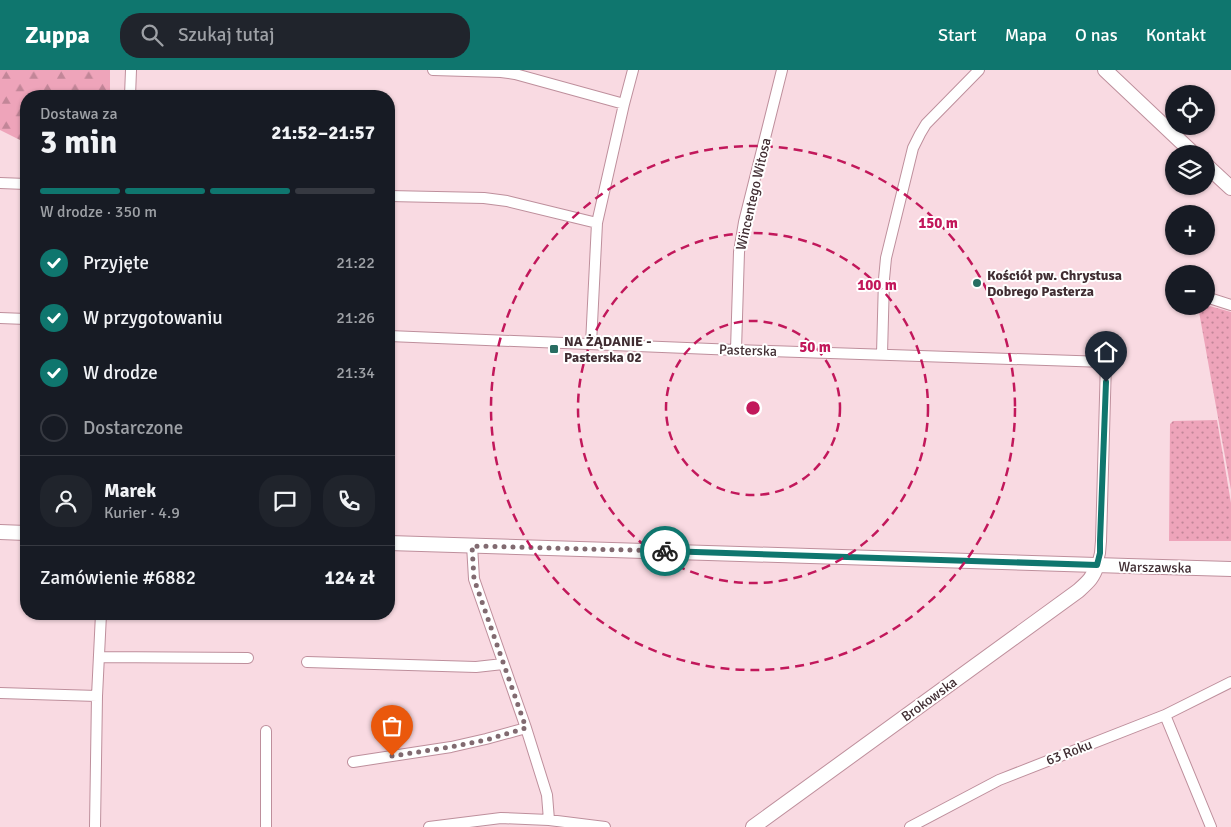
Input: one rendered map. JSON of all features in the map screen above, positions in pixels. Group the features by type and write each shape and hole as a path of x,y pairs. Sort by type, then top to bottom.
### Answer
{"street":[{"path":"130,90 131,70"},
{"path":"433,70 515,74 624,104"},
{"path":"591,344 597,223 633,70"},
{"name":"Wincentego Witosa","path":"736,350 740,244 782,70"},
{"path":"882,354 886,258 913,148 926,124 979,70"},
{"path":"1105,70 1184,145"},
{"path":"1215,173 1231,188"},
{"path":"0,182 20,184"},
{"path":"395,196 484,198 507,201 597,223"},
{"path":"1215,300 1231,305"},
{"path":"0,318 20,319"},
{"name":"Pasterska","path":"395,336 1106,362 1100,553 1097,565"},
{"path":"0,532 20,532"},
{"name":"Warszawska","path":"395,543 1231,569"},
{"path":"472,546 474,579 526,728 547,795 550,820"},
{"name":"Brokowska","path":"753,827 1078,591 1089,582 1097,565"},
{"path":"95,827 97,696 101,620"},
{"path":"99,656 248,658"},
{"path":"306,662 476,667 504,664"},
{"name":"63 Roku","path":"910,827 999,780 1165,715 1231,682"},
{"path":"0,693 97,696"},
{"path":"1165,715 1211,827"},
{"path":"353,762 451,747 486,740 526,728"},
{"path":"266,731 266,827"},
{"path":"429,827 501,818 550,820 605,827"}],"green space":[{"path":"0,70 110,70 110,90 20,90 20,140 0,130"},
{"path":"1215,308 1231,312 1231,490 1200,315 1215,315"},
{"path":"1217,420 1231,503 1231,541 1169,541 1170,424 1173,421"}],"way so far":[{"path":"392,756 486,740 526,728 474,579 472,546 665,551"}],"place":[{"name":"Kościół pw. Chrystusa Dobrego Pasterza","path":"977,283"},
{"name":"NA ŻĄDANIE - Pasterska 02","path":"554,349"}],"route":[{"path":"665,551 1097,565 1100,553 1106,382"}]}
